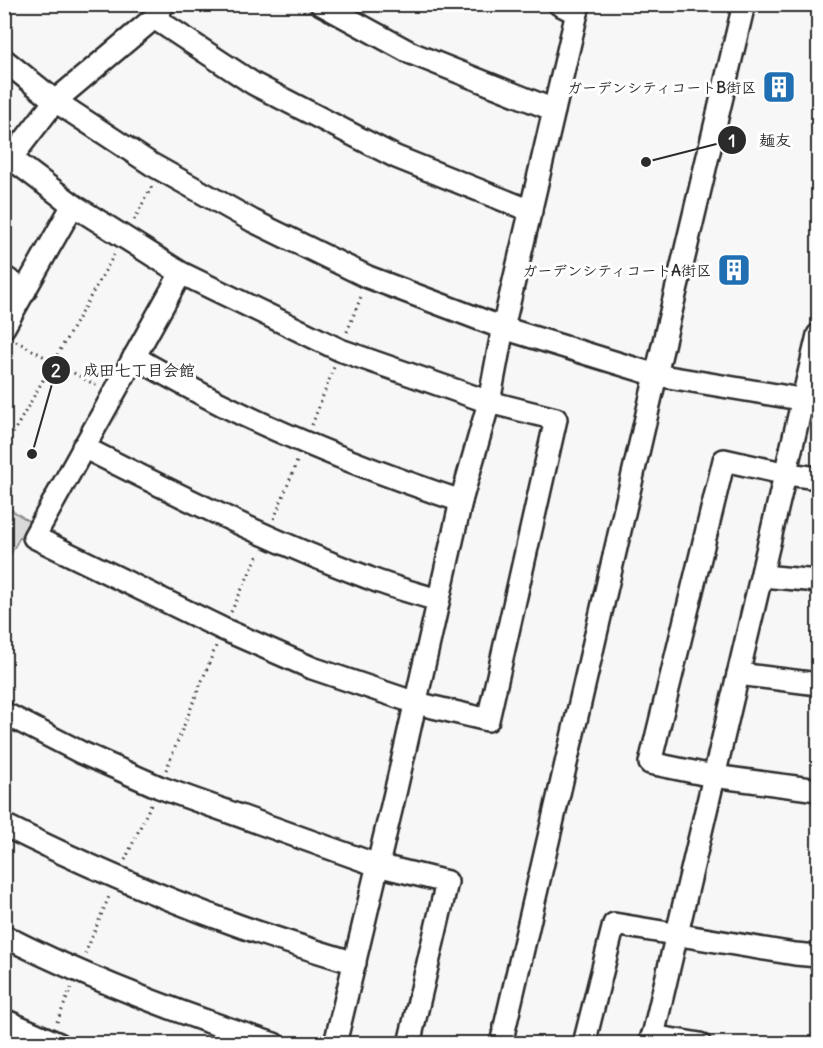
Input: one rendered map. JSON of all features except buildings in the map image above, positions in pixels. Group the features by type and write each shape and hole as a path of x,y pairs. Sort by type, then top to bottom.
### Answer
{"street":[{"path":"321,4 411,53 554,110"},
{"path":"501,1044 744,4"},
{"path":"335,1044 416,703 461,501 489,402 503,328 554,110 571,7"},
{"path":"181,273 82,447 34,537 223,629 312,668 416,703 488,720 556,419 489,402 340,350 181,273 73,205 8,155 55,101 159,11 254,84 396,157 531,212"},
{"path":"4,60 55,101 161,170 253,221 368,277 503,328 656,375 810,401"},
{"path":"9,334 25,291 73,205"},
{"path":"4,277 25,291"},
{"path":"700,1044 651,1040 787,474 810,401 819,335"},
{"path":"134,357 224,405 306,442 385,476 461,501"},
{"path":"82,447 183,498 267,536 369,579 438,600"},
{"path":"819,478 787,474 724,460 650,762 713,776 819,790"},
{"path":"762,576 819,581"},
{"path":"738,674 819,684"},
{"path":"4,713 80,752 159,787 377,865 447,882 409,1044"},
{"path":"4,825 117,877 238,926 355,963"},
{"path":"584,1044 614,924 819,956"},
{"path":"4,936 78,971 225,1028 274,1044"},
{"path":"4,1020 59,1044"}],"path":[{"path":"4,449 161,170"},
{"path":"9,334 52,362 113,394"},
{"path":"57,1022 117,877 159,787"}],"shaded area":[{"path":"5,506 29,521 5,564"}],"place":[{"name":"ガーデンシティコートB街区","path":"779,87"},
{"name":"麺友","path":"646,162"},
{"name":"ガーデンシティコートA街区","path":"734,270"},
{"name":"成田七丁目会館","path":"32,454"}]}
